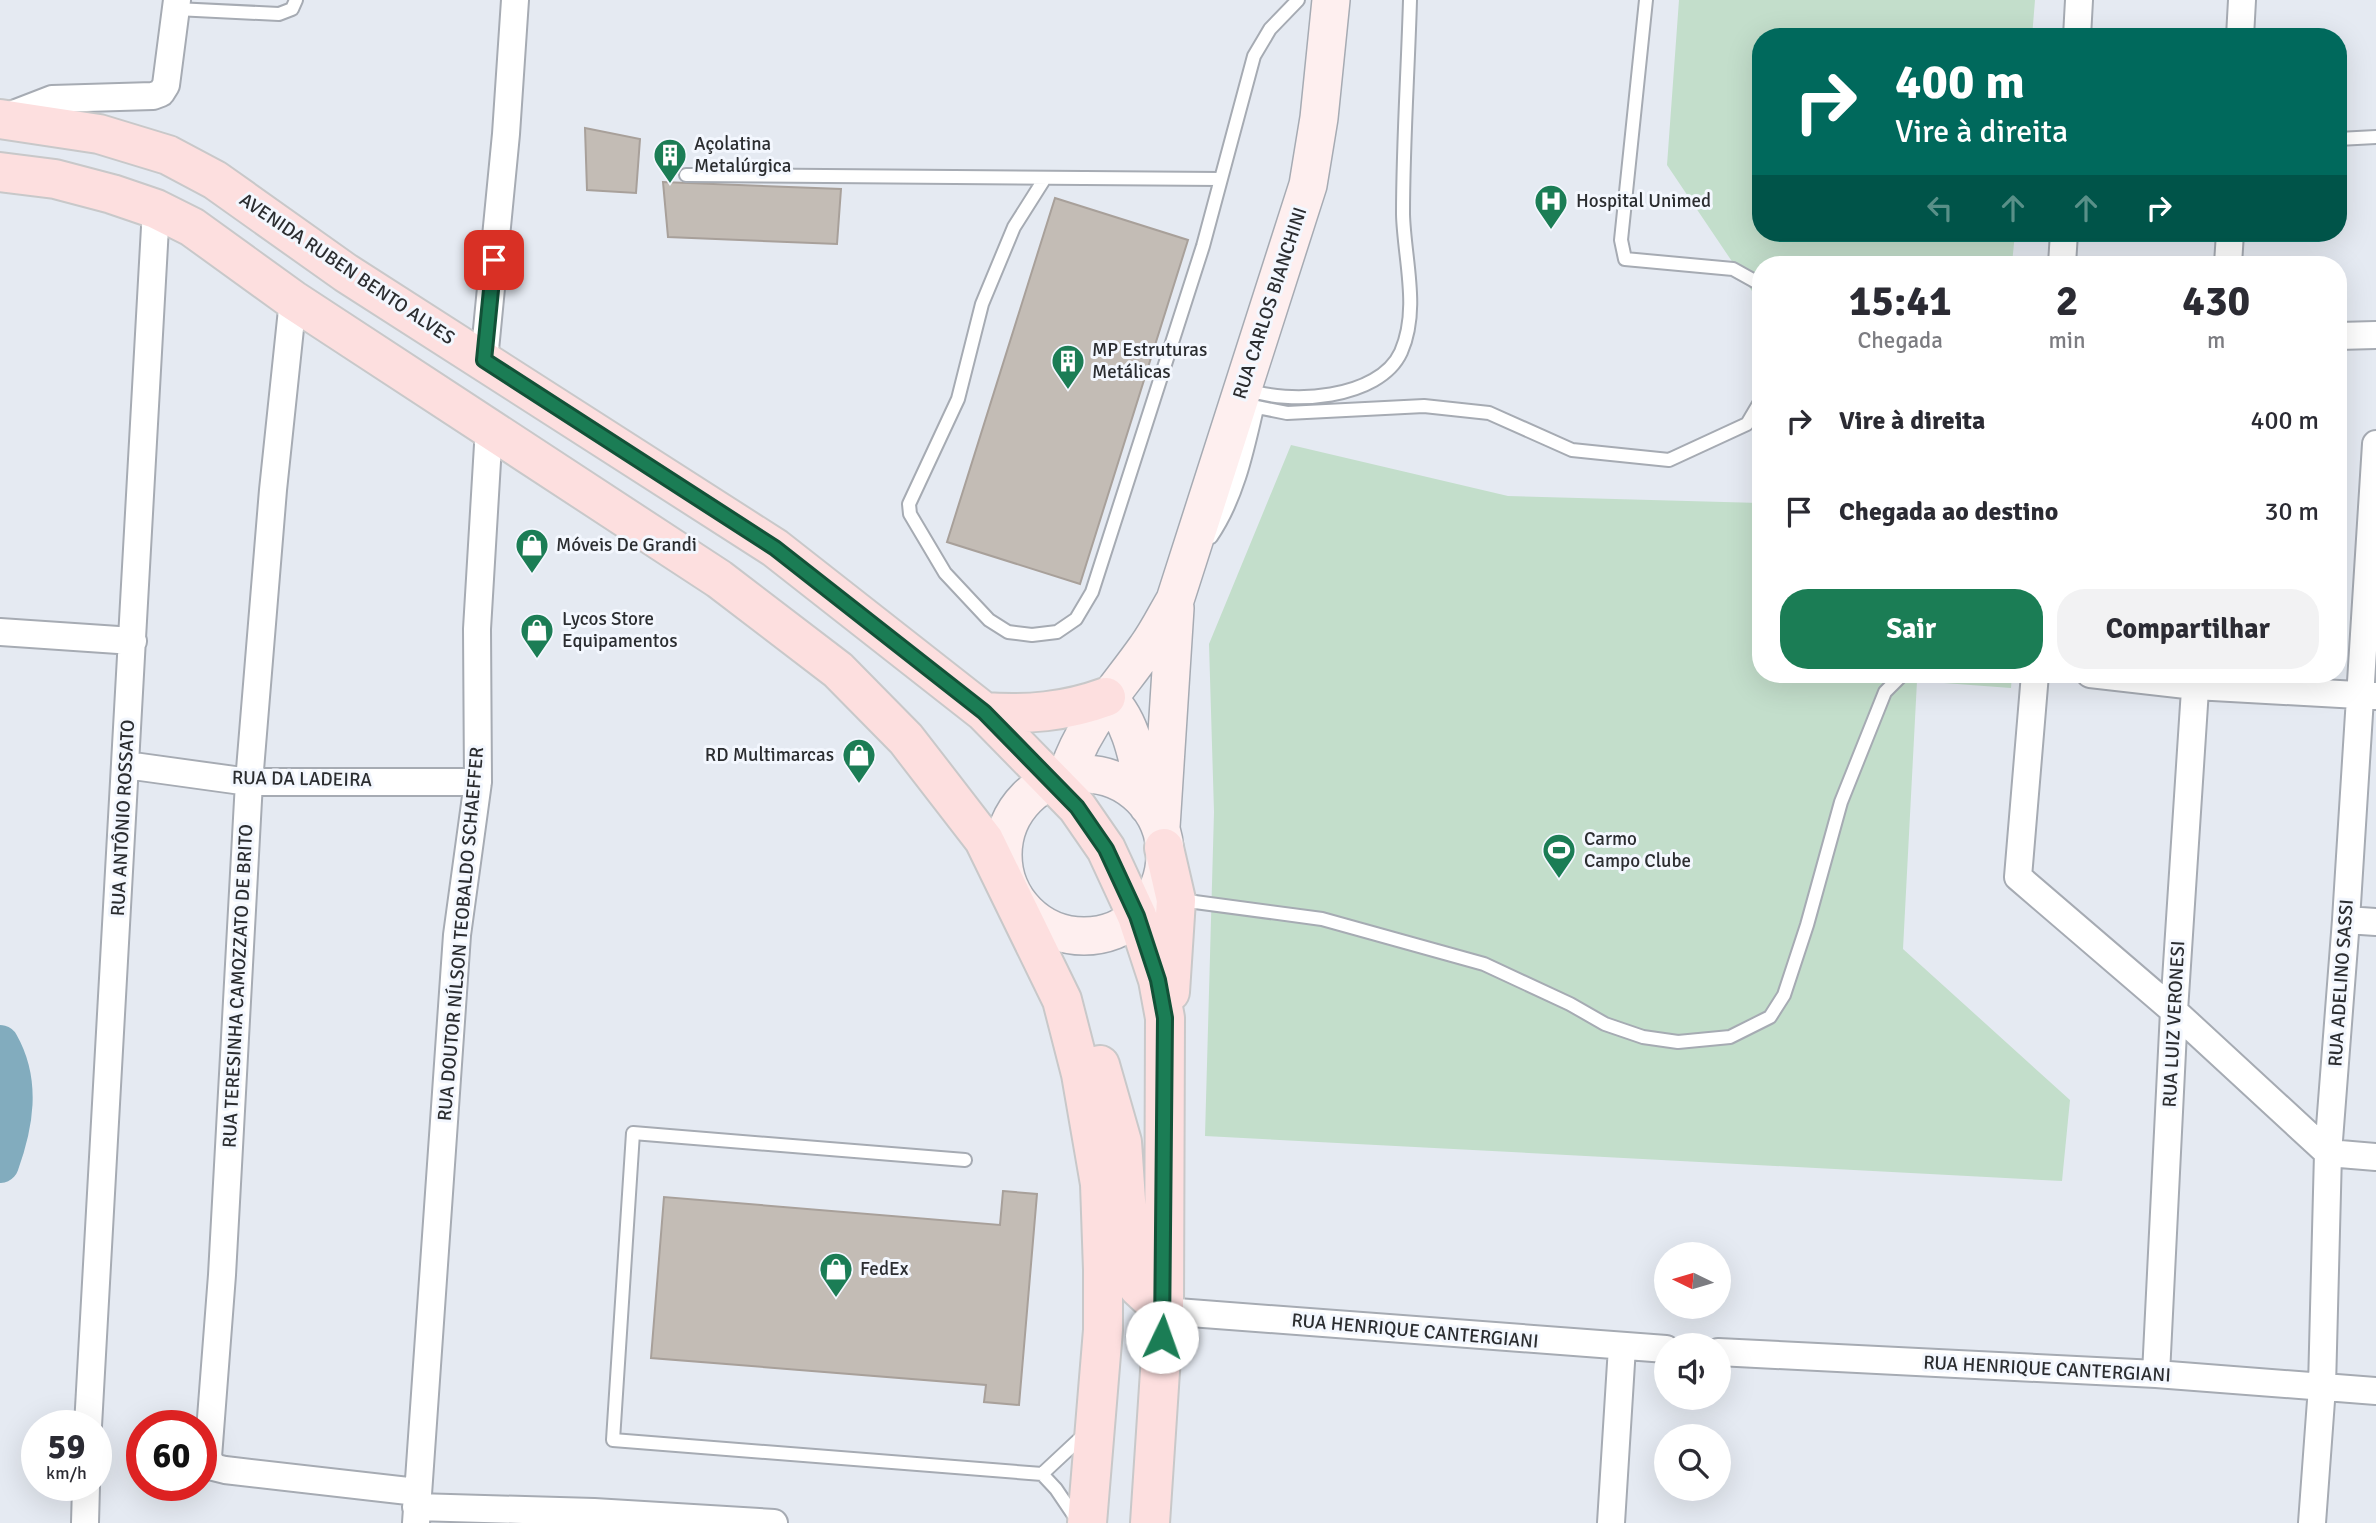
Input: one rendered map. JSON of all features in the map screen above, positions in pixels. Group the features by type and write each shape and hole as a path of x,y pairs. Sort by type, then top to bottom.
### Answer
{"main road":[{"name":"AVENIDA RUBEN BENTO ALVES","path":"1,119 99,134 167,155 215,180 346,273 775,548 984,712 1059,777 1106,849 1137,916 1158,980 1165,1018 1164,1311 1150,1523"},
{"path":"0,172 55,179 156,209 192,227 293,300 719,579 838,670 906,739 984,840 1062,1000 1092,1044 1109,1088 1122,1142 1131,1272 1138,1287 1164,1311"},
{"path":"984,712 1045,713 1077,707 1106,697"},
{"path":"1158,827 1176,900 1172,978 1165,1018"},
{"path":"1062,1000 1081,1074 1100,1184 1103,1330 1092,1427 1087,1523"}],"street":[{"path":"484,360 506,134 515,0"},
{"name":"RUA CARLOS BIANCHINI","path":"1059,777 1106,697 1149,644 1178,592 1246,400 1307,185 1319,118 1331,0"},
{"path":"2077,28 2079,0"},
{"path":"2240,28 2242,0"},
{"path":"1,119 52,99 153,96 161,93 166,85 176,4"},
{"name":"RUA ANTÔNIO ROSSATO","path":"89,1410 156,209"},
{"name":"RUA TERESINHA CAMOZZATO DE BRITO","path":"293,300 273,490 249,782 222,1275 208,1457 213,1467 225,1470 416,1507"},
{"path":"2347,336 2376,335"},
{"name":"RUA DOUTOR NÍLSON TEOBALDO SCHAEFFER","path":"416,1507 457,934 478,782 477,629 489,428"},
{"name":"RUA ADELINO SASSI","path":"2312,1523 2322,1387 2328,1153 2346,920 2369,696 2376,444"},
{"name":"RUA CARLOS BIANCHINI","path":"1137,916 1152,900 1162,877 1158,827 1178,592"},
{"path":"0,632 132,641"},
{"path":"2034,683 2018,877 2174,1011 2328,1153 2376,1157"},
{"name":"RUA LUIZ VERONESI","path":"2156,1374 2174,1011 2196,683"},
{"path":"2228,683 2369,696"},
{"path":"1106,697 1116,706 1127,728 1158,827"},
{"name":"RUA DA LADEIRA","path":"126,765 249,782 478,782"},
{"path":"1137,916 1118,929 1094,936 1076,936 1051,930 1031,918 1015,899 1003,868 1003,841 1012,816 1027,796 1059,777 1084,773 1110,778 1134,791 1158,827"},
{"path":"2346,920 2376,922"},
{"name":"RUA HENRIQUE CANTERGIANI","path":"1164,1311 1654,1348"},
{"path":"1611,1523 1622,1347"},
{"name":"RUA HENRIQUE CANTERGIANI","path":"1731,1353 2156,1374 2376,1391"},
{"path":"85,1523 86,1501"},
{"path":"416,1507 594,1518 774,1523"}],"lane":[{"path":"176,4 278,13 292,9 296,0"},
{"path":"1045,178 1014,227 982,304 958,399 909,504 913,524 945,573 989,620 1008,632 1032,635 1057,632 1076,619 1092,592 1203,246 1254,56 1270,29 1298,0"},
{"path":"1246,400 1262,395 1303,399 1354,390 1383,373 1400,354 1408,324 1409,268 1403,216 1410,0"},
{"path":"1646,0 1621,240 1625,259 1733,269 1752,280"},
{"path":"2347,139 2376,137"},
{"path":"686,175 1220,179"},
{"path":"1327,395 1330,411"},
{"path":"1246,400 1287,413 1424,406 1489,413 1572,450 1669,460 1747,424 1752,416"},
{"path":"1176,900 1322,919 1484,964 1570,1003 1605,1024 1643,1037 1678,1042 1730,1037 1770,1017 1784,995 1807,925 1841,802 1885,692 1894,683"},
{"path":"965,1160 633,1133 613,1440 1042,1474 1056,1489 1079,1523"},
{"path":"1042,1474 1092,1427"}],"green space":[{"path":"1679,0 2035,0 2033,28 1752,28 1752,242 2014,242 2013,256 1752,256 1752,291 1667,165"},
{"name":"Carmo Campo Clube","path":"1291,445 1508,496 1752,503 1752,683 1917,683 1903,949 2070,1100 2062,1181 1205,1136 1214,812 1209,644"},
{"name":"Carmo Campo Clube","path":"1944,683 2011,683 2011,688"}],"building":[{"path":"585,128 640,139 636,193 587,190"},
{"name":"Açolatina Metalúrgica","path":"663,182 841,189 837,244 668,237"},
{"name":"MP Estruturas Metálicas","path":"1055,198 1188,240 1080,584 947,542"},
{"path":"1003,1191 1037,1194 1019,1405 984,1402 986,1385 651,1358 664,1197 1000,1225"}],"waterway":[{"path":"0,1044 11,1074 14,1104 0,1164"}],"place":[{"name":"Açolatina Metalúrgica","path":"670,185"},
{"name":"Hospital Unimed","path":"1551,231"},
{"name":"MP Estruturas Metálicas","path":"1068,391"},
{"name":"Móveis De Grandi","path":"532,575"},
{"name":"Lycos Store Equipamentos","path":"537,660"},
{"name":"RD Multimarcas","path":"859,785"},
{"name":"Carmo Campo Clube","path":"1559,880"},
{"name":"FedEx","path":"836,1299"}],"route":[{"path":"494,260 484,360 775,548 984,712 1077,807 1106,849 1137,916 1158,980 1165,1018 1162,1337"}]}
